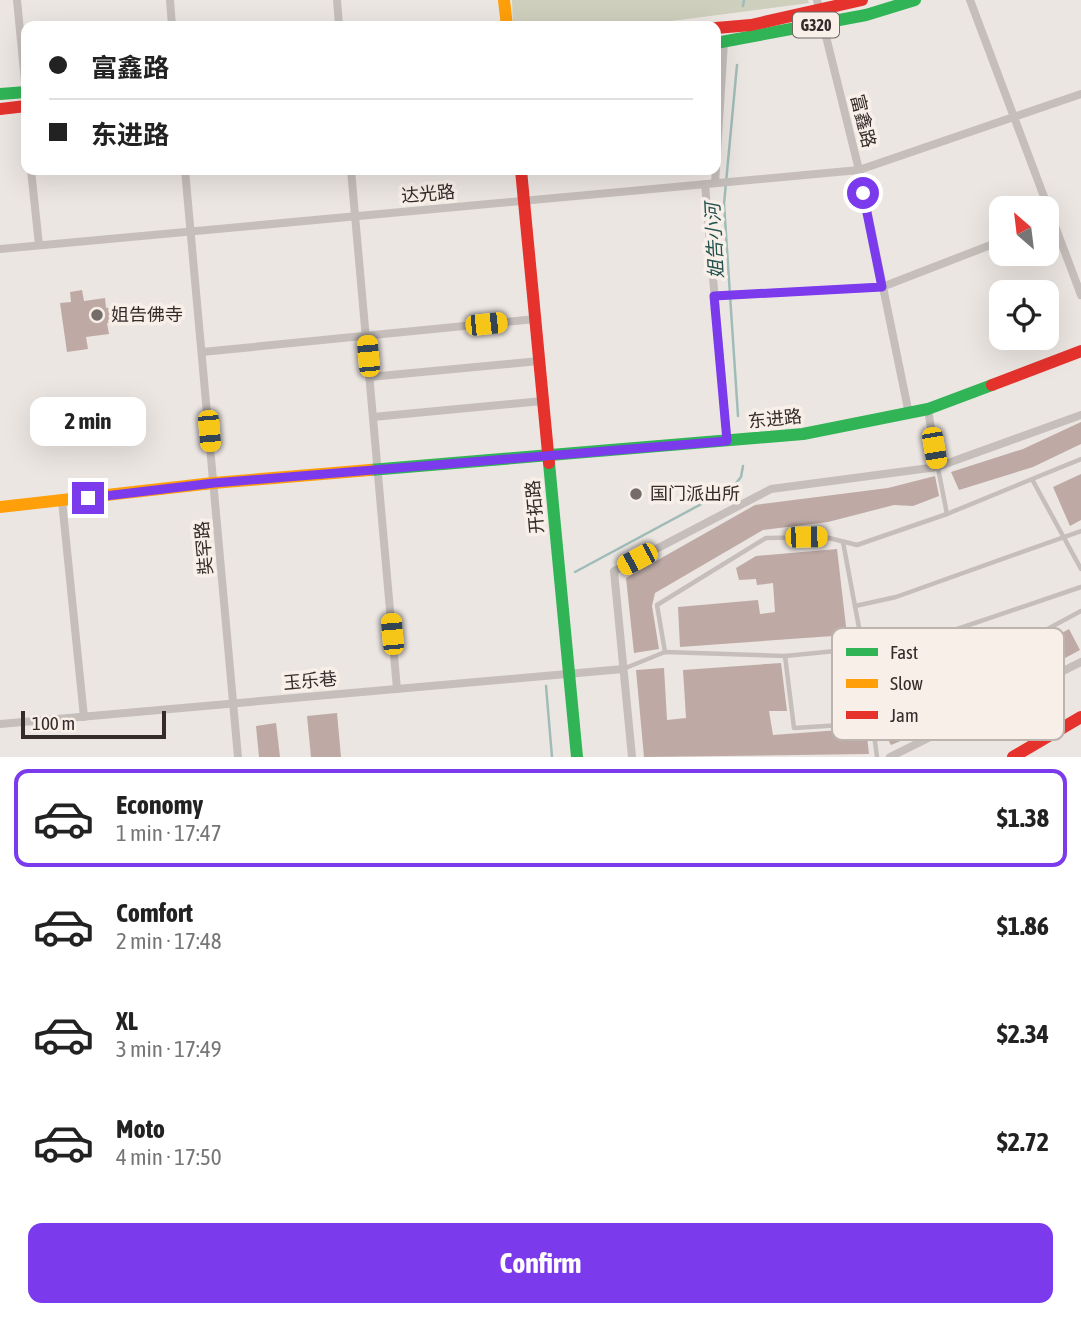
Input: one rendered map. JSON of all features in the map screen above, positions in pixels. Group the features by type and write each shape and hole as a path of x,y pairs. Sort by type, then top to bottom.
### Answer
{"main road":[{"path":"504,0 506,21"},
{"name":"G320","path":"721,42 862,0"},
{"name":"G320","path":"721,27 915,0"},
{"path":"0,94 21,92"},
{"path":"0,109 21,106"},
{"name":"开拓路","path":"521,175 577,757"},
{"name":"东进路","path":"0,507 214,483 803,434 928,409 1081,351"},
{"path":"1064,727 1081,717"},
{"path":"1013,757 1042,740"}],"street":[{"path":"17,0 21,41"},
{"path":"170,0 172,21"},
{"path":"337,0 339,21"},
{"path":"970,0 1041,196"},
{"name":"富鑫路","path":"820,12 859,170 909,414"},
{"name":"达光路","path":"0,249 859,170 1081,94"},
{"path":"32,175 39,245"},
{"name":"奘罕路","path":"185,175 239,757"},
{"path":"351,175 397,689"},
{"path":"717,175 717,183"},
{"path":"705,184 727,441"},
{"path":"1059,244 1081,295"},
{"path":"714,296 882,287 989,246"},
{"path":"202,352 535,319"},
{"path":"369,377 539,361"},
{"path":"373,417 543,401"},
{"path":"928,409 937,467"},
{"path":"632,757 614,571 771,489 937,467 1081,415"},
{"path":"62,500 84,717"},
{"path":"1064,670 1081,662"},
{"name":"玉乐巷","path":"0,724 623,669"},
{"path":"890,757 924,740"}],"lane":[{"path":"665,652 657,605 766,538 825,537 857,545 1033,481 1081,459"},
{"path":"937,467 947,514"},
{"path":"1033,481 1081,569"},
{"path":"855,606 895,597 1065,539 1081,531"},
{"path":"843,542 859,628"},
{"path":"960,628 1081,587"},
{"path":"1049,628 1081,611"},
{"path":"623,669 665,652 785,656 832,652"},
{"path":"785,656 794,728 832,726"}],"green space":[{"path":"512,0 808,0 809,3 671,21 513,21"}],"building":[{"path":"82,290 84,301 105,298 106,308 127,306 129,320 107,323 109,334 86,337 88,349 67,352 60,303 71,302 70,292"},
{"path":"1081,422 1081,444 1033,467 959,490 951,472 1023,449"},
{"path":"1081,474 1081,520 1070,526 1053,487"},
{"path":"935,476 939,496 913,506 894,505 828,522 763,530 655,593 652,606 659,649 634,653 626,578 755,505 888,488"},
{"path":"837,549 846,628 832,628 832,636 680,647 678,607 758,600 760,614 775,612 773,583 757,585 756,579 739,580 736,568 756,556"},
{"path":"1069,629 1080,650 1064,659 1064,632"},
{"path":"781,663 787,711 769,711 773,735 832,731 832,740 867,740 869,754 644,757 636,670 664,668 667,720 686,718 683,670"},
{"path":"337,713 341,757 311,757 307,716"},
{"path":"276,723 280,757 259,757 256,726"},
{"path":"888,740 903,740 891,745"}],"waterway":[{"name":"姐告小河","path":"743,6 744,0"},
{"name":"姐告小河","path":"737,65 724,204 738,416"},
{"name":"姐告小河","path":"575,572 733,487 741,477 743,466"},
{"name":"姐告小河","path":"546,686 552,757"}],"traffic: fast":[{"path":"721,42 866,15 915,0"},
{"path":"0,94 21,92"},
{"path":"370,470 803,434 928,409 992,385"},
{"path":"549,463 577,757"}],"traffic: slow":[{"path":"504,0 506,21"},
{"path":"0,507 213,483 370,470"}],"traffic: jam":[{"path":"721,28 751,25 862,0"},
{"path":"0,109 21,107"},
{"path":"521,175 549,463"},
{"path":"992,385 1081,351"},
{"path":"1064,727 1081,717"},
{"path":"1013,757 1042,740"}],"place":[{"name":"姐告佛寺","path":"97,315"},
{"name":"国门派出所","path":"636,494"}],"route":[{"path":"88,498 214,483 727,441 714,296 882,287 863,193"}]}
